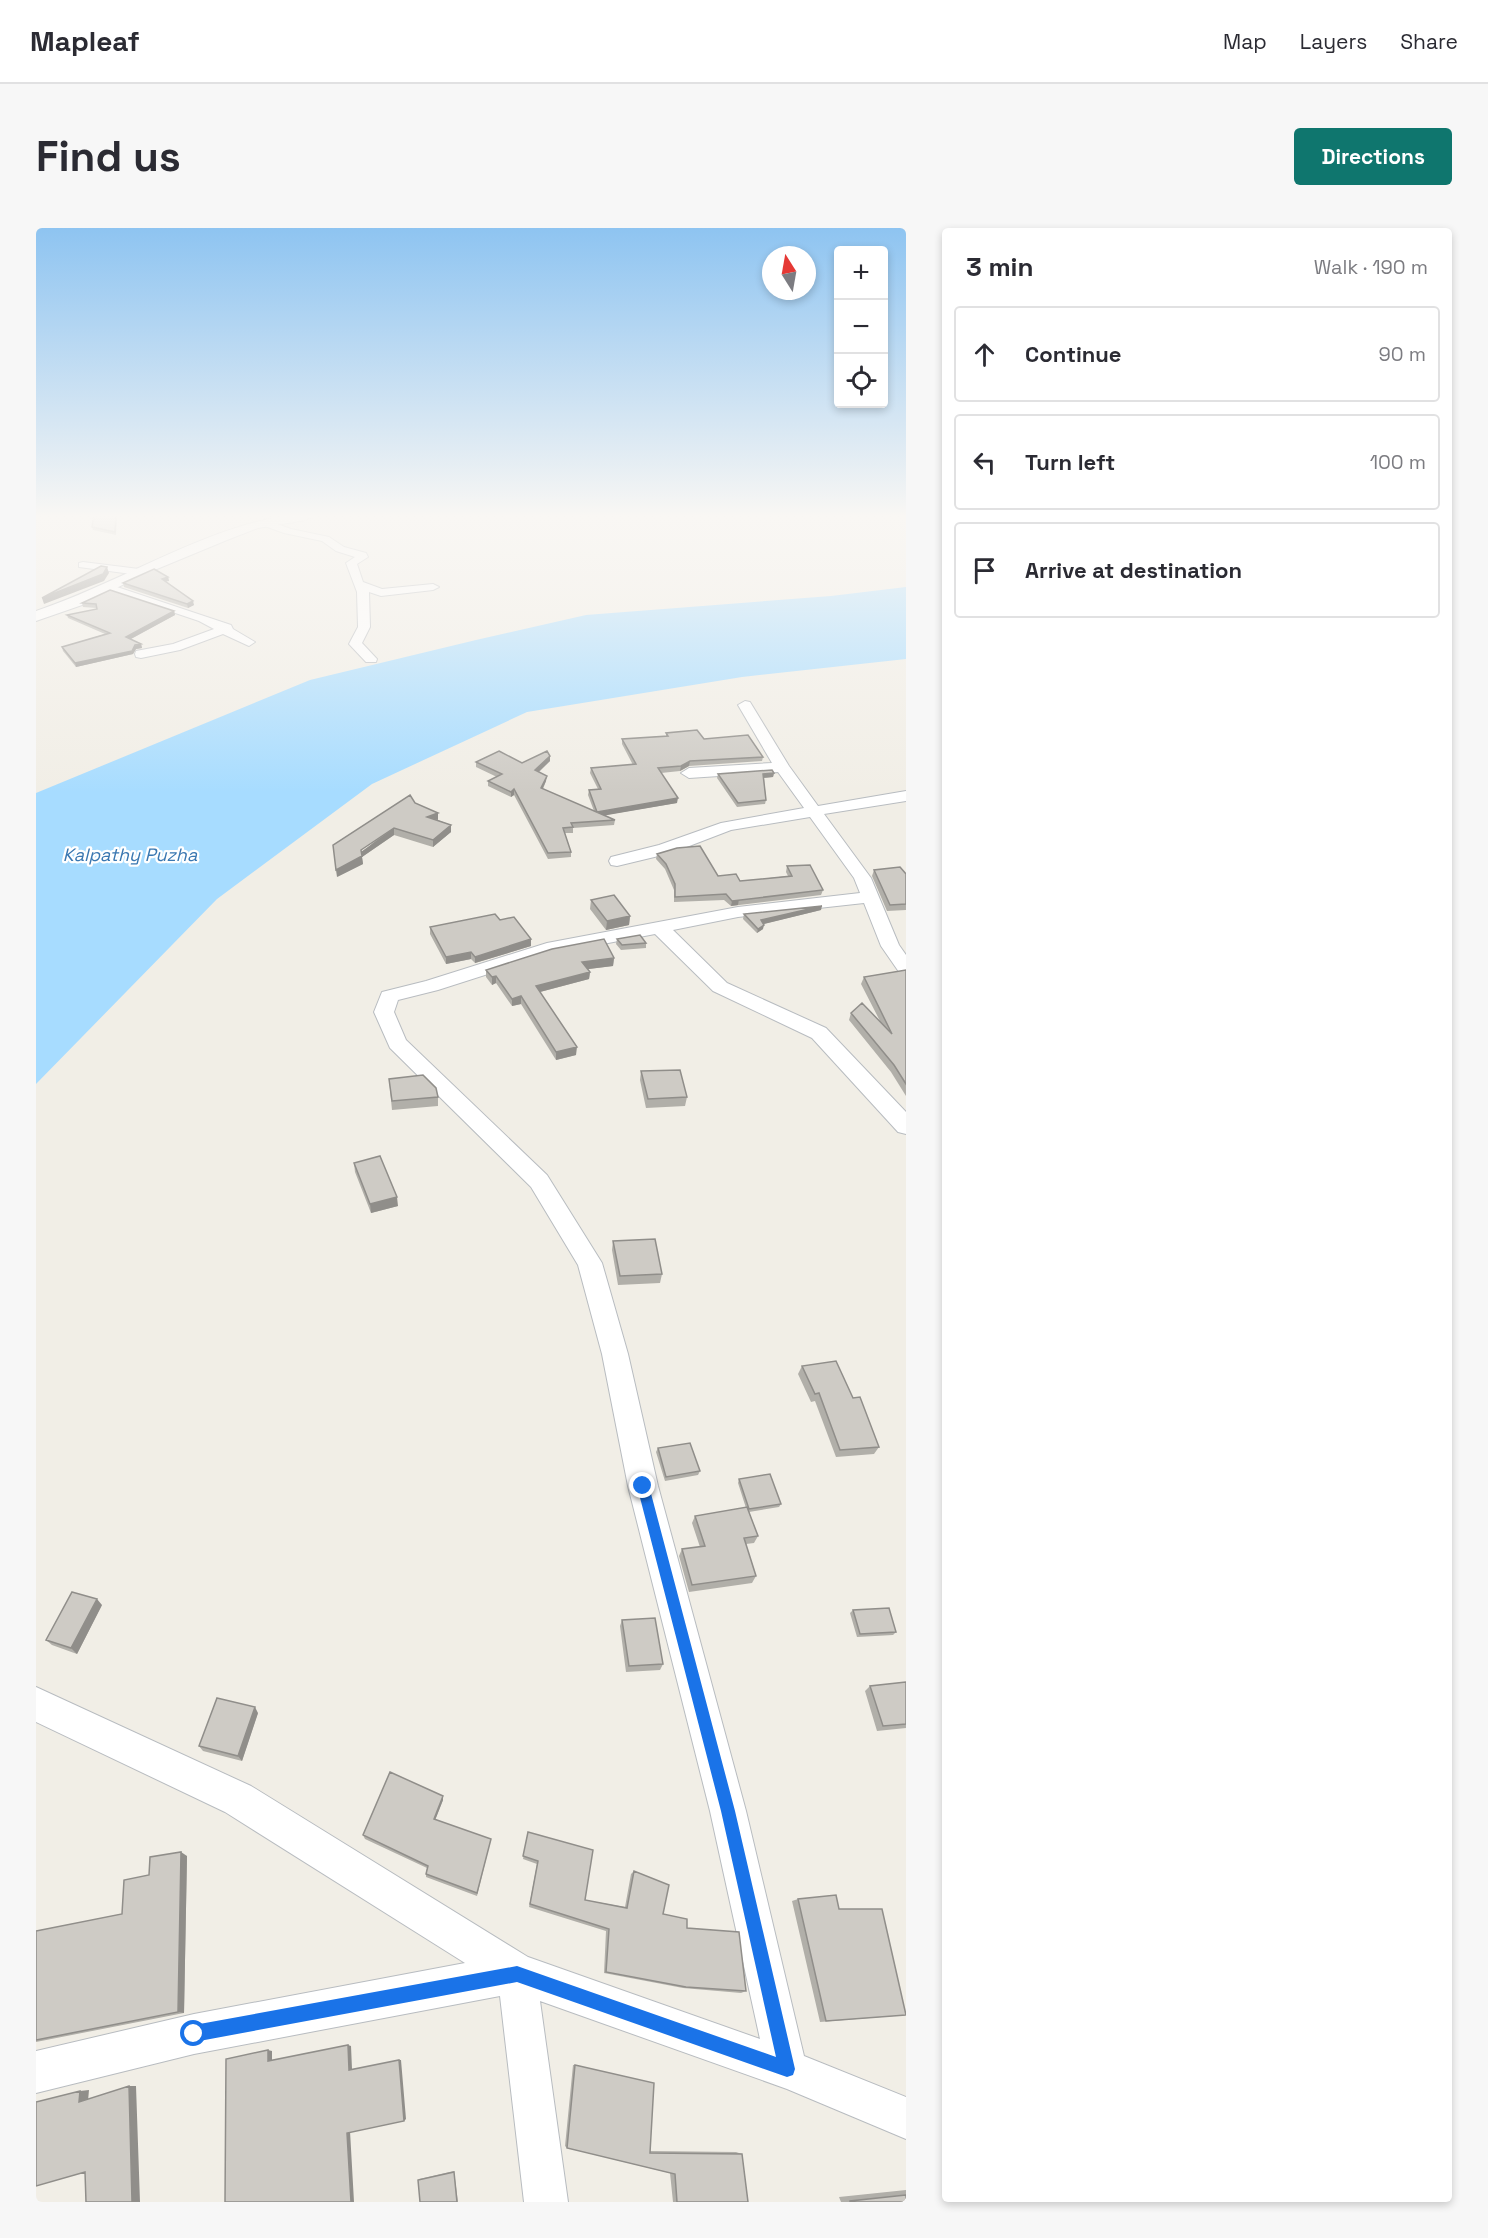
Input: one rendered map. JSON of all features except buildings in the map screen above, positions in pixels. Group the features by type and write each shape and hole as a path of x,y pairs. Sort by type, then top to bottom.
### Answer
{"street":[{"path":"36,616 59,608"},
{"path":"173,608 227,628 249,642"},
{"path":"363,608 364,627 355,644 371,659"},
{"path":"141,654 176,647 227,628"},
{"path":"745,705 811,811 862,878 890,946 906,969"},
{"path":"689,773 782,767"},
{"path":"617,861 665,849 728,826 906,796"},
{"path":"787,2069 728,1811 643,1486 615,1354 590,1263 539,1181 397,1043 384,1012 389,996 431,986 547,949 738,912 871,897"},
{"path":"660,928 720,987 819,1033 906,1126"},
{"path":"36,1704 238,1799 517,1974 787,2069 906,2118"},
{"path":"36,2072 194,2034 517,1974"},
{"path":"517,1974 546,2202"}],"water":[{"name":"Kalpathy Puzha","path":"675,608 906,608 906,659 742,677 527,712 372,784 217,899 36,1084 36,793 310,680 586,615"}],"route":[{"path":"194,2034 517,1974 787,2069 728,1811 643,1486"}]}
